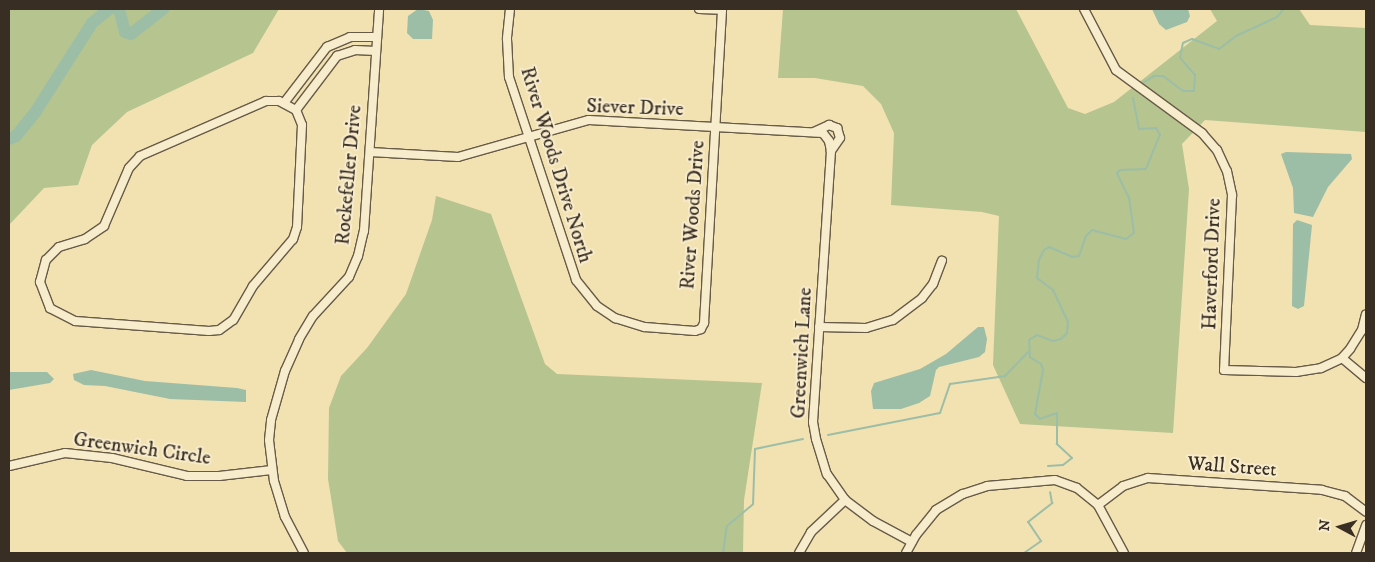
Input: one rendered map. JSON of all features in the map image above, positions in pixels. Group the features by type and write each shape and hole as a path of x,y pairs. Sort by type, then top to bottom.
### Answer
{"street":[{"name":"Rockefeller Drive","path":"304,553 285,518 272,470 271,420 285,371 309,322 349,277 358,256 364,230 379,9"},
{"name":"River Woods Drive North","path":"510,9 507,63 568,264 587,296 606,312 628,323 699,330"},
{"path":"698,9 722,9"},
{"name":"River Woods Drive","path":"699,330 704,323 722,9"},
{"name":"Haverford Drive","path":"1084,9 1116,70 1202,133 1217,150 1227,171 1232,195 1224,370 1304,372 1321,368 1342,358"},
{"path":"284,103 318,55 338,41 350,37 377,37"},
{"path":"338,41 343,53"},
{"path":"296,110 327,65 343,53 355,50 376,51"},
{"path":"297,85 309,92"},
{"path":"273,100 284,103 296,110 303,130 296,231 288,247 253,286 228,325 208,331 75,321 55,312 45,300 40,282 46,260 59,247 85,239 104,226 124,177 140,156 261,103 273,100"},
{"name":"Siever Drive","path":"370,152 458,157 590,120 814,132 826,136"},
{"name":"Siever Drive","path":"814,132 829,125 837,128"},
{"name":"Greenwich Lane","path":"831,151 840,138 837,128"},
{"name":"Greenwich Lane","path":"826,136 831,151 813,422 824,467 845,500 873,521 912,542"},
{"path":"819,327 866,328 893,320 922,298 934,284 942,262"},
{"path":"1366,314 1357,339 1342,358 1366,378"},
{"name":"Greenwich Circle","path":"9,466 65,453 112,458 187,476 219,476 272,470"},
{"name":"Wall Street","path":"1098,505 1122,486 1148,478 1322,490 1345,496 1366,512"},
{"path":"906,553 936,510 963,494 987,486 1055,480 1077,488 1098,505 1124,553"},
{"path":"799,553 811,532 845,500"},
{"path":"1356,553 1366,525"}],"shaded area":[{"path":"9,9 279,9 253,53 127,112 92,145 78,185 44,188 9,225"},
{"path":"418,9 429,11 433,20 432,39 413,39 407,33 408,16"},
{"path":"783,9 1016,9 1068,108 1085,114 1114,102 1217,21 1210,9 1299,9 1310,25 1366,28 1366,132 1205,120 1182,144 1189,189 1173,433 1020,424 993,365 999,216 982,212 891,205 894,133 881,104 863,86 815,78 778,78"},
{"path":"1152,9 1188,9 1190,16 1187,22 1166,30 1159,24"},
{"path":"1286,152 1351,154 1352,159 1328,187 1313,217 1294,213 1293,188 1281,154"},
{"path":"436,196 491,214 545,364 557,374 762,383 744,500 743,553 347,553 338,541 328,479 329,408 341,376 367,348 406,294 432,220"},
{"path":"1297,220 1312,225 1304,306 1298,309 1292,306 1293,224"},
{"path":"978,327 984,327 987,339 985,352 979,357 939,367 936,370 930,396 919,403 901,409 873,409 871,391 874,383 920,369 946,354"},
{"path":"91,370 145,381 237,388 246,390 246,402 170,399 105,386 84,385 74,380 73,374"},
{"path":"9,372 47,372 54,379 50,383 9,390"}],"waterway":[{"path":"9,139 16,136 36,111 92,23 109,9"},
{"path":"119,9 125,32 131,34 163,9"},
{"path":"1144,82 1154,76 1163,76 1183,91 1194,91 1195,75 1180,58 1183,43 1192,39 1219,49 1236,36 1277,17 1284,9"},
{"path":"1048,466 1063,465 1072,458 1057,444 1057,413 1040,419 1035,414 1043,370 1041,364 1030,357 1029,340 1037,335 1053,341 1061,339 1067,333 1068,322 1053,290 1037,278 1039,260 1044,250 1049,247 1072,257 1079,256 1086,236 1092,230 1126,239 1134,233 1129,198 1117,173 1120,170 1146,169 1160,135 1156,128 1139,129 1133,98"},
{"path":"828,435 940,413 950,384 1005,376 1028,352"},
{"path":"723,553 727,526 753,504 755,449 803,439"},
{"path":"1024,553 1041,541 1028,522 1052,503 1050,492"}]}
